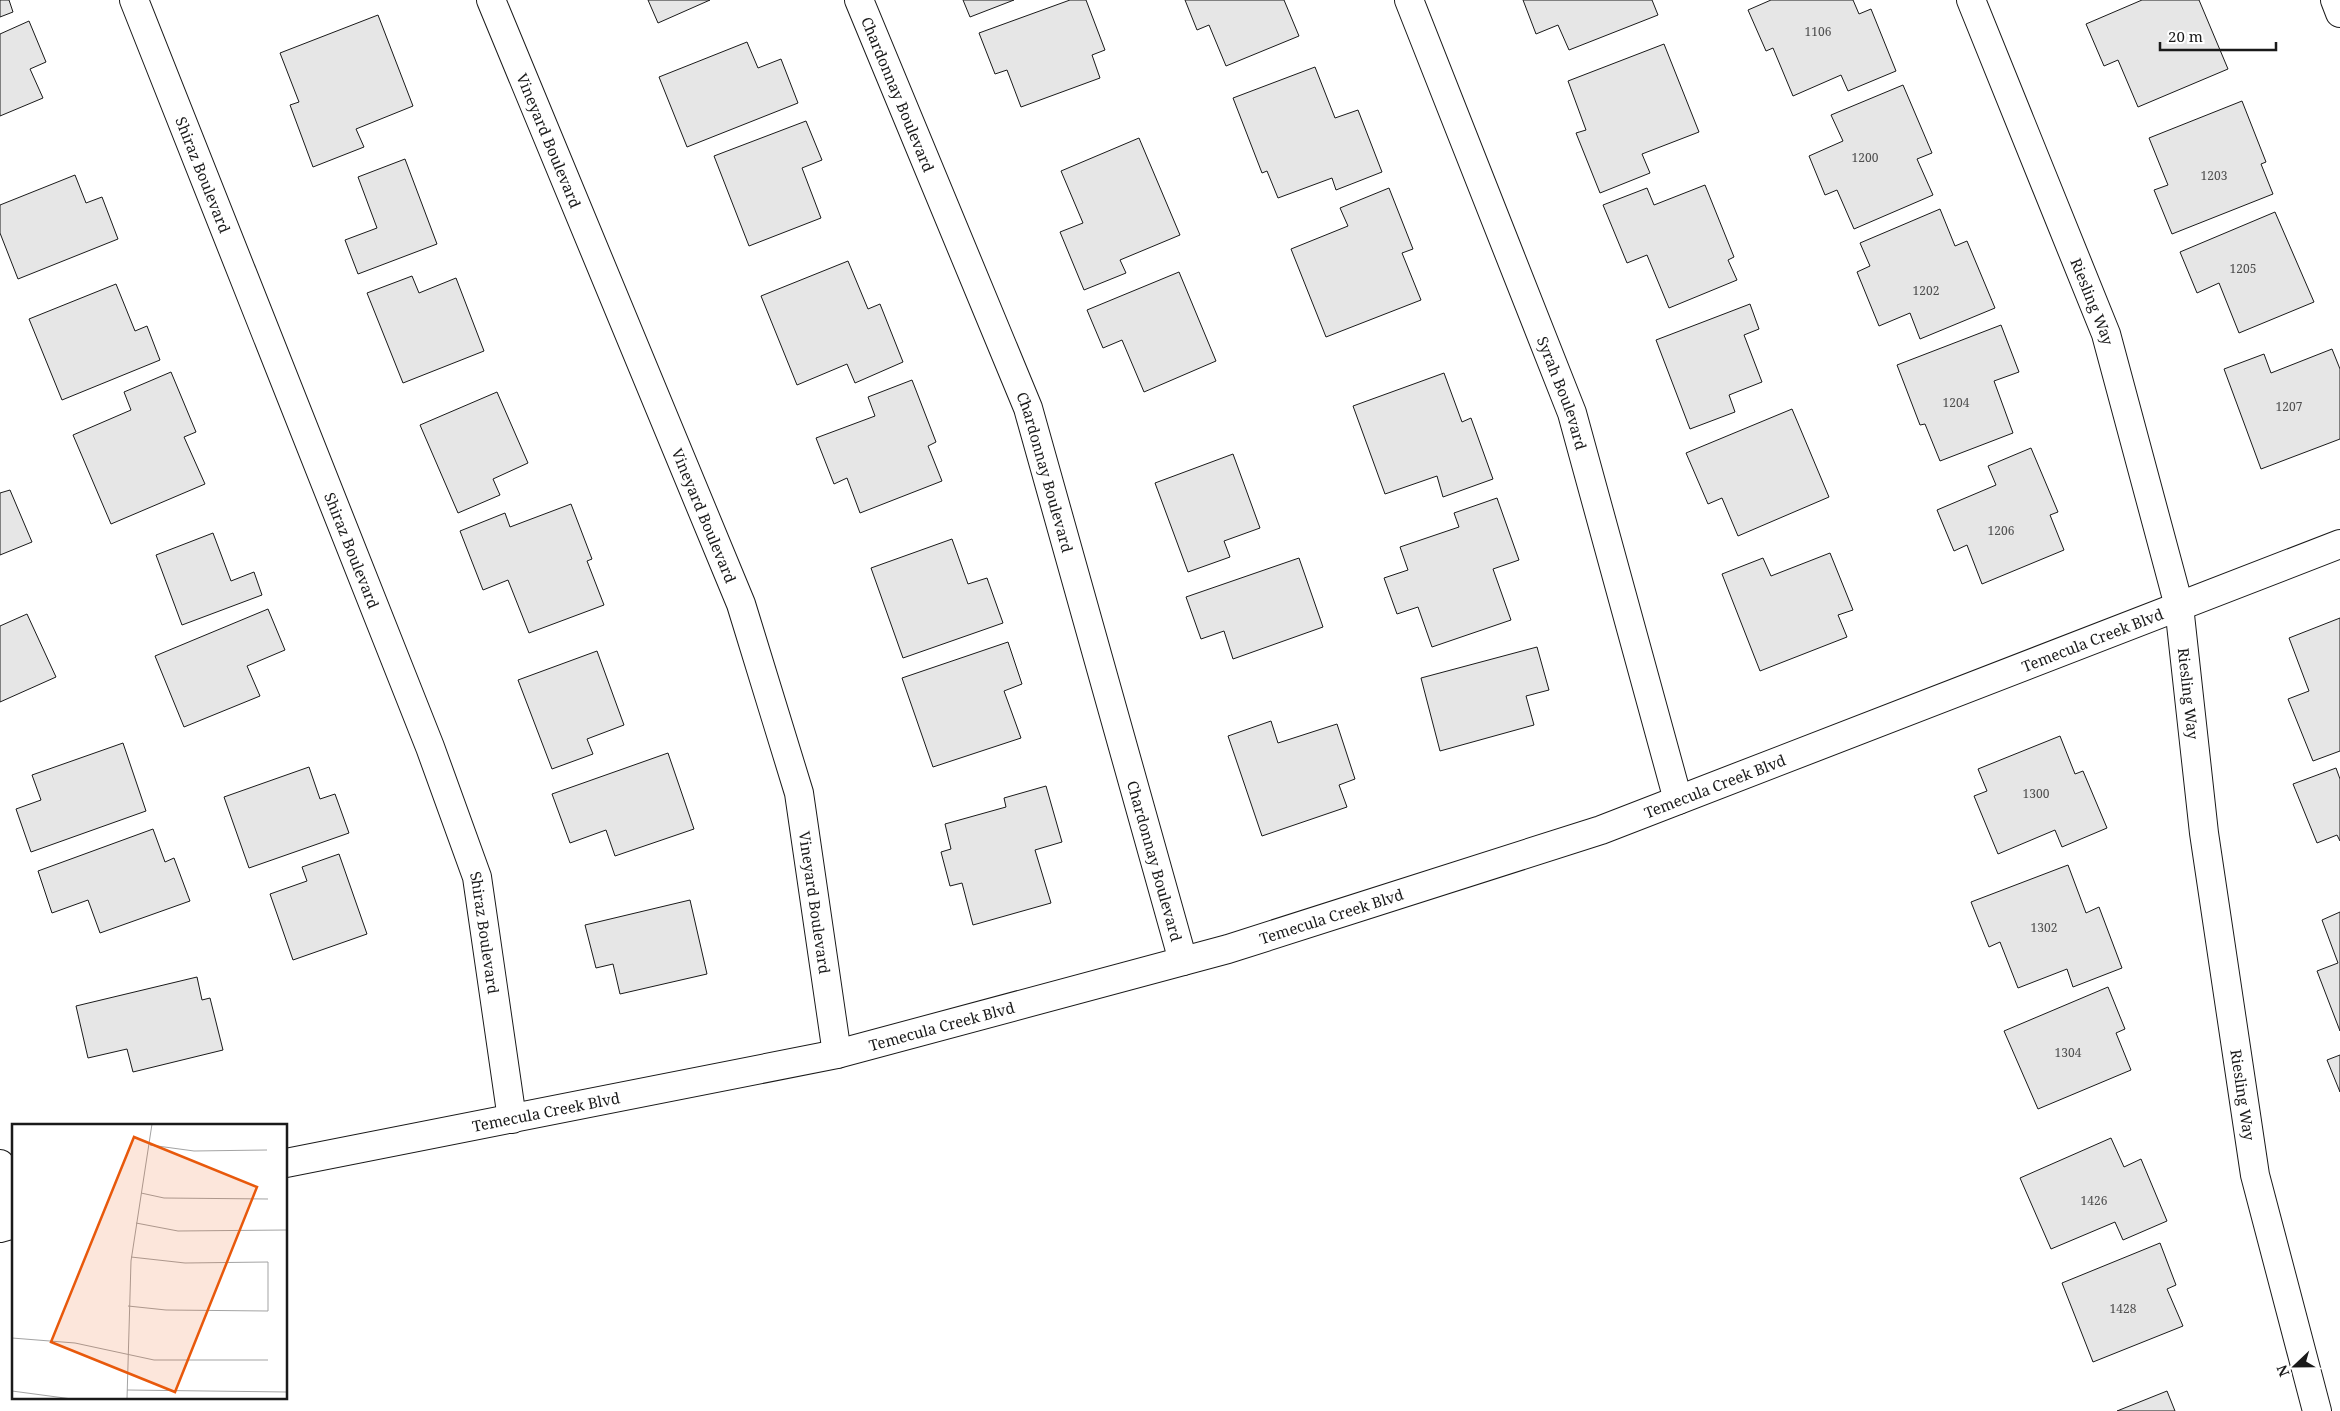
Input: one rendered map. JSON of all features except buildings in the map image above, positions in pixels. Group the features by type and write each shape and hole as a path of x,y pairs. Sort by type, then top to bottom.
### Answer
{"street":[{"name":"Shiraz Boulevard","path":"134,0 430,747 476,877 512,1119"},
{"name":"Vineyard Boulevard","path":"491,0 741,604 799,792 837,1054"},
{"name":"Chardonnay Boulevard","path":"859,0 1028,408 1183,961"},
{"name":"Syrah Boulevard","path":"1409,0 1572,413 1678,800"},
{"name":"Riesling Way","path":"1971,0 2106,334 2179,606 2204,833 2255,1175 2318,1411"},
{"path":"2335,0 2340,13"},
{"name":"Temecula Creek Blvd","path":"288,1163 837,1054 1228,949 1601,830 2340,544"},
{"path":"0,1164 12,1211"}]}
